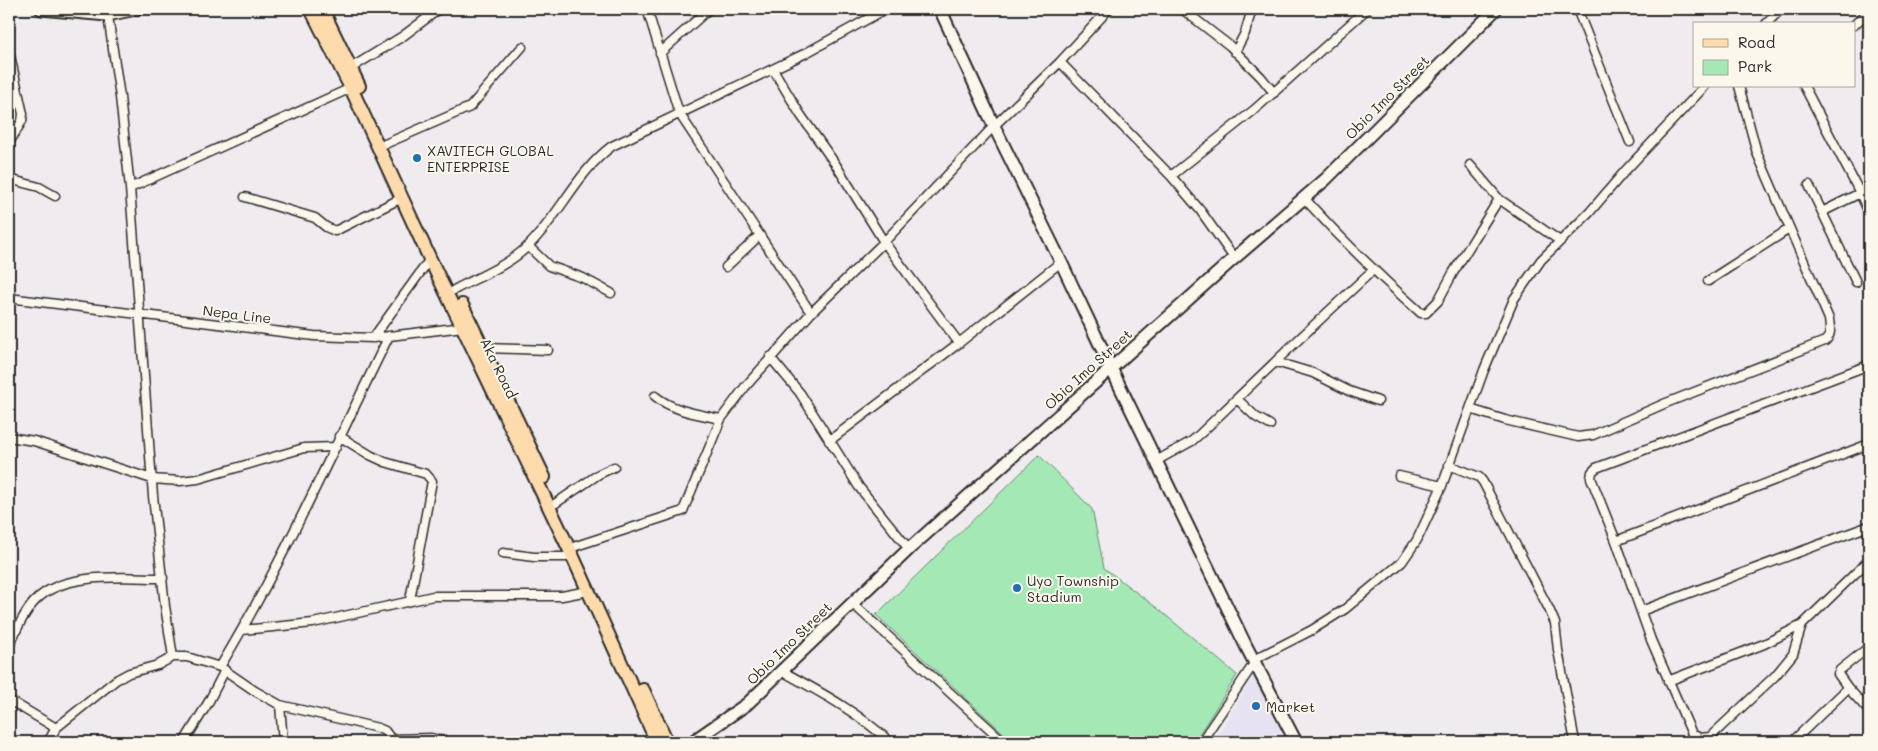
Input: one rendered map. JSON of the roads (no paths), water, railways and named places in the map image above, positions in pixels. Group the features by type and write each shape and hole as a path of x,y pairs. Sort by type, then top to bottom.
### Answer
{"main road":[{"name":"Aka Road","path":"310,9 351,88 463,327 574,551 657,742"},
{"name":"Aka Road","path":"322,9 556,503 588,591 657,742"}],"street":[{"path":"41,9 107,12 136,9"},
{"path":"351,68 403,36 439,9"},
{"path":"646,9 680,113 811,313"},
{"path":"660,53 709,9"},
{"path":"454,290 511,259 528,246 600,155 625,138 804,54 886,9"},
{"path":"940,9 994,126 1156,461 1253,660 1296,742"},
{"path":"503,553 534,557 574,551 683,511 720,419 744,387 811,313 884,242 994,126 1060,62 1109,9"},
{"path":"1182,9 1235,52 1261,77 1274,93"},
{"path":"1235,52 1245,33 1252,9"},
{"path":"1171,176 1274,93 1367,9"},
{"name":"Obio Imo Street","path":"692,742 747,704 909,549 1234,258 1326,179 1496,9"},
{"path":"1577,9 1630,142"},
{"path":"1768,22 1781,9"},
{"path":"1856,23 1869,11"},
{"path":"107,12 120,97 130,188 152,479 173,657"},
{"path":"385,144 470,107 522,47"},
{"path":"9,51 22,121 9,143"},
{"path":"1060,62 1171,176 1200,210 1234,258"},
{"path":"772,69 884,242 959,344"},
{"path":"130,188 351,88"},
{"path":"1253,660 1312,630 1345,609 1402,562 1418,540 1442,486 1484,370 1514,299 1541,260 1589,213 1703,88"},
{"path":"1470,409 1505,420 1578,438 1593,434 1829,338 1831,332 1829,319 1754,145 1740,88"},
{"path":"1805,88 1869,213"},
{"path":"1470,165 1499,199 1560,241"},
{"path":"9,179 39,187 55,196"},
{"path":"1809,185 1856,282"},
{"path":"1822,212 1869,188"},
{"path":"245,198 315,218 326,227 335,231 402,198"},
{"path":"1304,198 1373,270 1421,313 1426,314 1438,301 1499,199"},
{"path":"1708,281 1789,229"},
{"path":"726,267 760,235"},
{"path":"528,246 549,266 583,278 611,293"},
{"path":"373,338 430,258"},
{"path":"829,441 959,344 1061,262"},
{"path":"1156,461 1192,441 1373,270"},
{"name":"Nepa Line","path":"9,298 314,336 373,338 463,327"},
{"path":"184,742 208,704 222,668 336,447 339,436 389,336"},
{"path":"484,348 548,350"},
{"path":"770,358 800,393 859,487 909,549"},
{"path":"1276,362 1313,373 1378,401"},
{"path":"1802,625 1793,654 1775,676 1710,737 1700,738 1692,734 1668,682 1591,478 1592,472 1596,468 1869,366"},
{"path":"655,396 673,407 720,419"},
{"path":"1237,399 1256,417 1270,425"},
{"path":"339,436 385,462 426,474 430,477 432,482 410,600"},
{"path":"9,437 34,442 152,479 180,481 198,479 304,448 336,447"},
{"path":"1616,541 1869,444"},
{"path":"1449,465 1479,477 1483,482 1549,609 1555,623 1558,650 1576,742"},
{"path":"556,503 599,474 614,467"},
{"path":"1399,476 1442,486"},
{"path":"1641,611 1869,526"},
{"path":"1668,682 1764,644 1802,625 1869,560"},
{"path":"9,646 36,600 52,588 87,579 163,578"},
{"path":"242,630 312,623 433,596 562,596 588,591"},
{"path":"853,604 1004,742"},
{"path":"1869,647 1840,670 1838,674 1869,711"},
{"path":"48,742 56,728 116,680 158,665 173,657 187,657 222,668 255,691 280,704 378,728 385,731 392,741 431,738 447,742"},
{"path":"1200,742 1255,662 1253,660"},
{"path":"782,671 842,705 875,728 890,742"},
{"path":"1792,742 1848,688"},
{"path":"9,700 56,728"},
{"path":"280,704 283,742"}],"place":[{"name":"XAVITECH GLOBAL ENTERPRISE","path":"417,158"},
{"name":"Uyo Township Stadium","path":"1017,588"},
{"name":"Market","path":"1256,706"}]}
